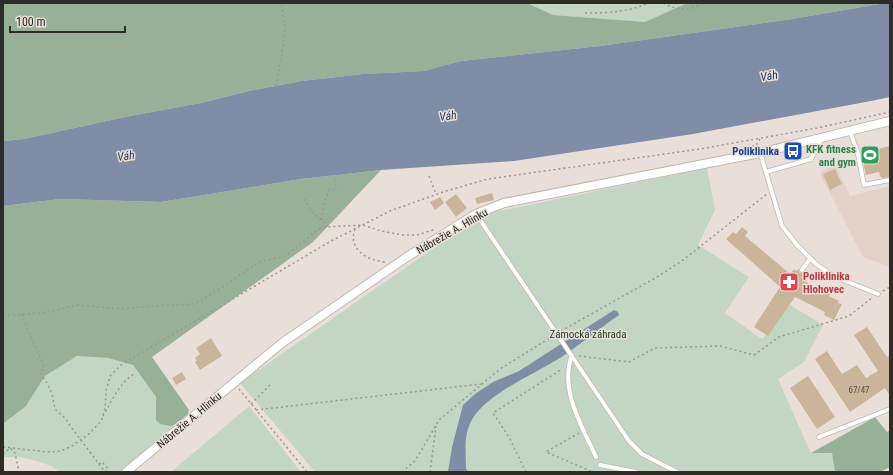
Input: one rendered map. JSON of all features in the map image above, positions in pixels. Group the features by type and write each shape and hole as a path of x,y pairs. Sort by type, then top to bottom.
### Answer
{"street":[{"name":"Nábrežie A. Hlinku","path":"126,472 282,343 398,263 476,214 504,203 757,150 822,138 890,122"}],"lane":[{"path":"850,131 858,154 864,185 890,180"},
{"path":"766,172 811,159 822,138"},
{"path":"757,150 766,172 782,226 797,245 810,259 833,276 878,294"},
{"path":"476,214 629,441 642,454 677,472"},
{"path":"802,270 810,259"},
{"path":"571,354 568,382 573,404 596,457"},
{"path":"819,437 890,409"},
{"path":"600,465 636,472"}],"path":[{"path":"276,86 285,27 281,3"},
{"path":"585,13 615,12 635,9 649,3"},
{"path":"662,3 674,9 692,9 704,3"},
{"path":"101,420 105,409 106,391 110,376 121,365 273,274 331,241 390,211 436,194 488,179 760,139 890,112"},
{"path":"757,150 753,145 757,144 760,139"},
{"path":"321,220 324,204 329,190 336,188 335,176"},
{"path":"429,176 436,194"},
{"path":"402,472 415,460 439,420 500,369 664,273 683,260 771,191"},
{"path":"304,199 312,212 328,226"},
{"path":"3,316 48,312 77,305 122,309 194,304 215,292 259,262 286,256 316,231 324,227 363,225 380,231 403,235 417,235 439,228"},
{"path":"355,229 352,236 353,243 360,253 382,262 398,263"},
{"path":"571,354 629,362 655,348 720,346 754,355 778,338 849,316 878,294 890,287"},
{"path":"22,314 31,340 44,368 40,373 52,394 55,409 66,419 80,440 99,465 105,472 108,469 102,462 99,465"},
{"path":"526,472 509,437 493,413 569,364"},
{"path":"3,447 48,452 61,451 72,446 90,433 101,420 122,385 134,374"},
{"path":"233,383 306,472"},
{"path":"256,410 482,383"},
{"path":"251,404 270,385"},
{"path":"430,472 436,424"},
{"path":"584,430 546,452 592,472"},
{"path":"3,454 10,448"},
{"path":"10,448 15,453 19,472"}],"shaded area":[{"path":"835,164 850,196 890,186 890,267 863,257 820,174 822,171"}],"green space":[{"path":"3,3 527,3 553,15 645,22 687,3 885,3 792,19 600,46 461,61 424,71 363,74 302,81 24,139 3,141"},
{"path":"527,3 687,3 645,22 553,15"},
{"name":"Zámocká záhrada","path":"707,168 715,210 698,245 749,277 725,313 762,339 790,305 823,325 804,362 778,379 811,453 832,452 835,472 315,472 240,383 428,252 490,213"},
{"path":"381,170 313,242 152,357 189,410 188,414 176,424 171,426 160,424 156,420 156,397 133,365 108,358 77,356 45,376 26,406 3,424 3,206 60,199 161,202 301,179"},
{"path":"77,356 108,358 133,365 156,397 156,420 171,426 176,424 121,472 61,472 51,466 33,460 20,457 3,457 3,424 26,406 45,376"},
{"path":"249,406 301,472 171,472"},
{"path":"875,417 887,432 890,430 890,467 880,472 835,472 832,453 811,453"}],"water":[{"name":"Váh","path":"890,3 890,97 693,134 514,161 381,170 301,179 161,202 60,199 3,206 3,141 24,139 302,81 363,74 424,71 461,61 600,46 792,19"},
{"path":"614,310 618,312 619,315 560,358 501,392 480,409 473,418 466,436 466,469 469,472 448,472 452,447 463,405 475,394 493,382 519,371"}],"building":[{"path":"890,146 890,177 881,178 879,172 866,175 862,158 865,157 863,153"},
{"path":"835,169 842,184 830,190 823,174"},
{"path":"492,193 494,200 477,204 475,198"},
{"path":"456,194 467,208 456,217 445,202"},
{"path":"440,197 444,203 435,210 430,202"},
{"path":"742,227 748,232 745,236 790,274 794,269 796,271 798,269 800,273 804,272 803,275 807,280 806,282 830,294 829,296 839,301 838,303 842,304 834,320 824,315 825,312 795,297 768,336 754,327 780,287 726,239 733,232 736,234"},
{"path":"867,327 887,357 890,355 890,396 885,388 850,412 815,359 827,351 842,374 857,365 866,378 878,371 854,335"},
{"path":"211,338 222,356 200,370 195,362 197,361 195,358 200,354 196,348"},
{"path":"182,372 186,379 176,385 172,378"},
{"path":"808,376 835,417 817,429 790,388"}],"place":[{"name":"Poliklinika","path":"793,151"},
{"name":"KFK fitness and gym","path":"870,155"},
{"name":"Poliklinika Hlohovec","path":"789,282"}]}
